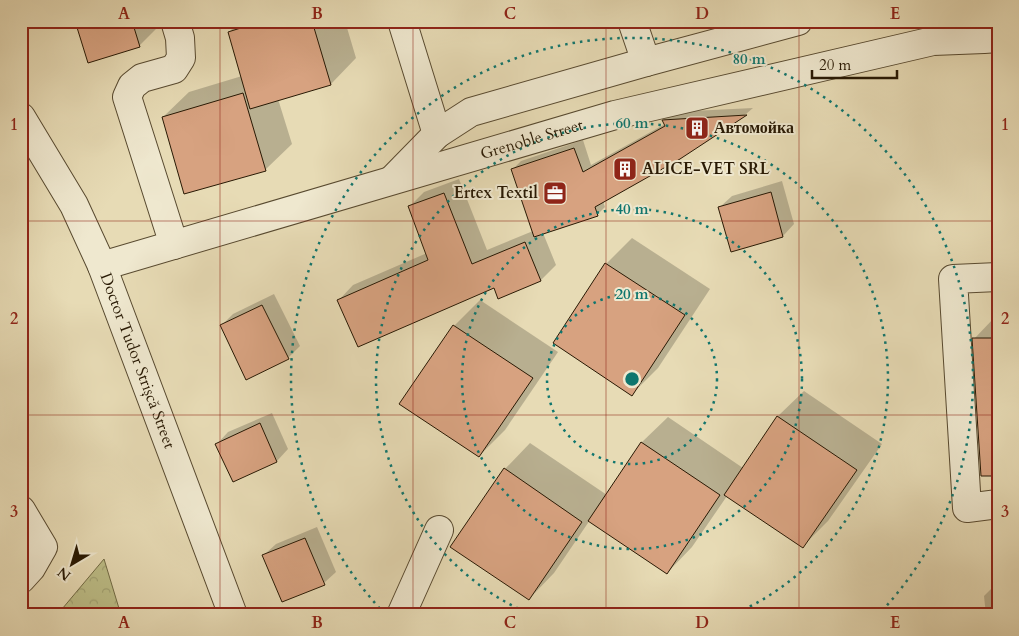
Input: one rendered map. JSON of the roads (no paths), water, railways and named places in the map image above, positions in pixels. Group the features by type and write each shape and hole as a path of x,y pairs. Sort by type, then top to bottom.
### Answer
{"street":[{"path":"174,245 127,97 132,86 142,78 174,69 181,58 180,38 175,21"},
{"path":"402,21 436,134"},
{"path":"632,21 646,62"},
{"path":"392,181 436,134 471,112 798,21"},
{"name":"Grenoble Street","path":"102,266 615,115 933,41 998,38"},
{"name":"Doctor Tudor Strișcă Street","path":"21,117 74,204 102,266 233,615"},
{"path":"998,277 954,279 967,508 998,504"},
{"path":"21,510 43,547 31,568 21,579"},
{"path":"401,615 438,530"}],"place":[{"name":"Автомойка","path":"697,128"},
{"name":"ALICE-VET SRL","path":"625,169"},
{"name":"Ertex Textil","path":"555,193"}]}
